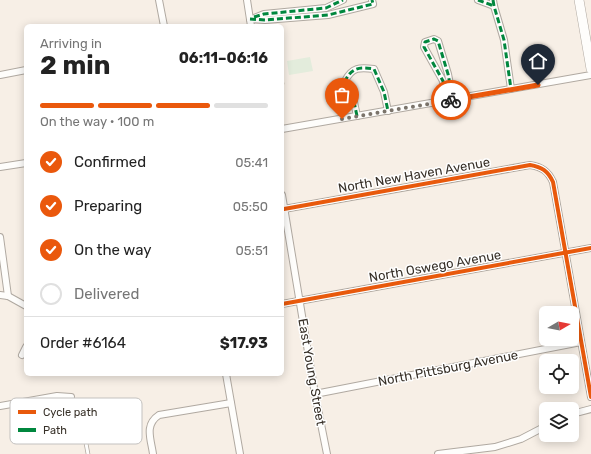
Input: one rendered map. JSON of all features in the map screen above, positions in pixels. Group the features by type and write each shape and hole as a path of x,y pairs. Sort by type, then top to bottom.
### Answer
{"main road":[{"path":"579,0 591,68"}],"street":[{"path":"159,0 164,24"},
{"path":"247,0 251,24"},
{"path":"250,19 264,14 326,8 343,0"},
{"path":"250,19 265,20 328,15 373,4 372,0"},
{"path":"478,0 494,3 504,40 511,89"},
{"path":"446,101 443,81 424,47 425,42 434,39 438,41 448,74 453,99"},
{"path":"357,116 354,102 345,81 348,74 361,68 374,69 384,92 388,111"},
{"path":"0,75 24,70"},
{"path":"284,129 591,75"},
{"path":"0,167 24,163"},
{"name":"North New Haven Avenue","path":"284,209 530,165 537,166 545,170 550,175 553,182 565,253"},
{"name":"East Young Street","path":"284,209 315,394 327,454"},
{"path":"0,237 8,296"},
{"name":"North Oswego Avenue","path":"284,304 591,248"},
{"path":"565,253 591,397"},
{"path":"0,295 8,296 24,305"},
{"name":"North Pittsburg Avenue","path":"315,394 581,342"},
{"path":"22,355 24,350"},
{"path":"226,376 240,454"},
{"path":"46,398 57,396 71,397"},
{"path":"154,454 150,425 154,419 159,416 231,403"},
{"path":"0,406 10,404"},
{"path":"579,412 591,409"},
{"path":"438,454 495,447 521,439 539,430"}],"lane":[{"path":"86,444 88,454"}],"green space":[{"path":"310,57 313,71 289,75 287,61"}],"marked path":[{"path":"254,17 264,14 326,8 343,0"},
{"path":"250,19 265,20 328,15 373,4 372,0"},
{"path":"478,0 494,6"},
{"path":"493,0 504,40 511,89"},
{"path":"446,101 443,81 424,47 425,42 434,39 438,41 448,74 453,99"},
{"path":"357,116 354,102 345,81 351,73 361,68 374,69 384,92 388,111"}],"cycle path":[{"path":"284,209 530,165 544,170 553,182 591,397"},
{"path":"284,304 591,248"}],"way so far":[{"path":"342,119 451,100"}],"route":[{"path":"451,100 538,85"}]}
